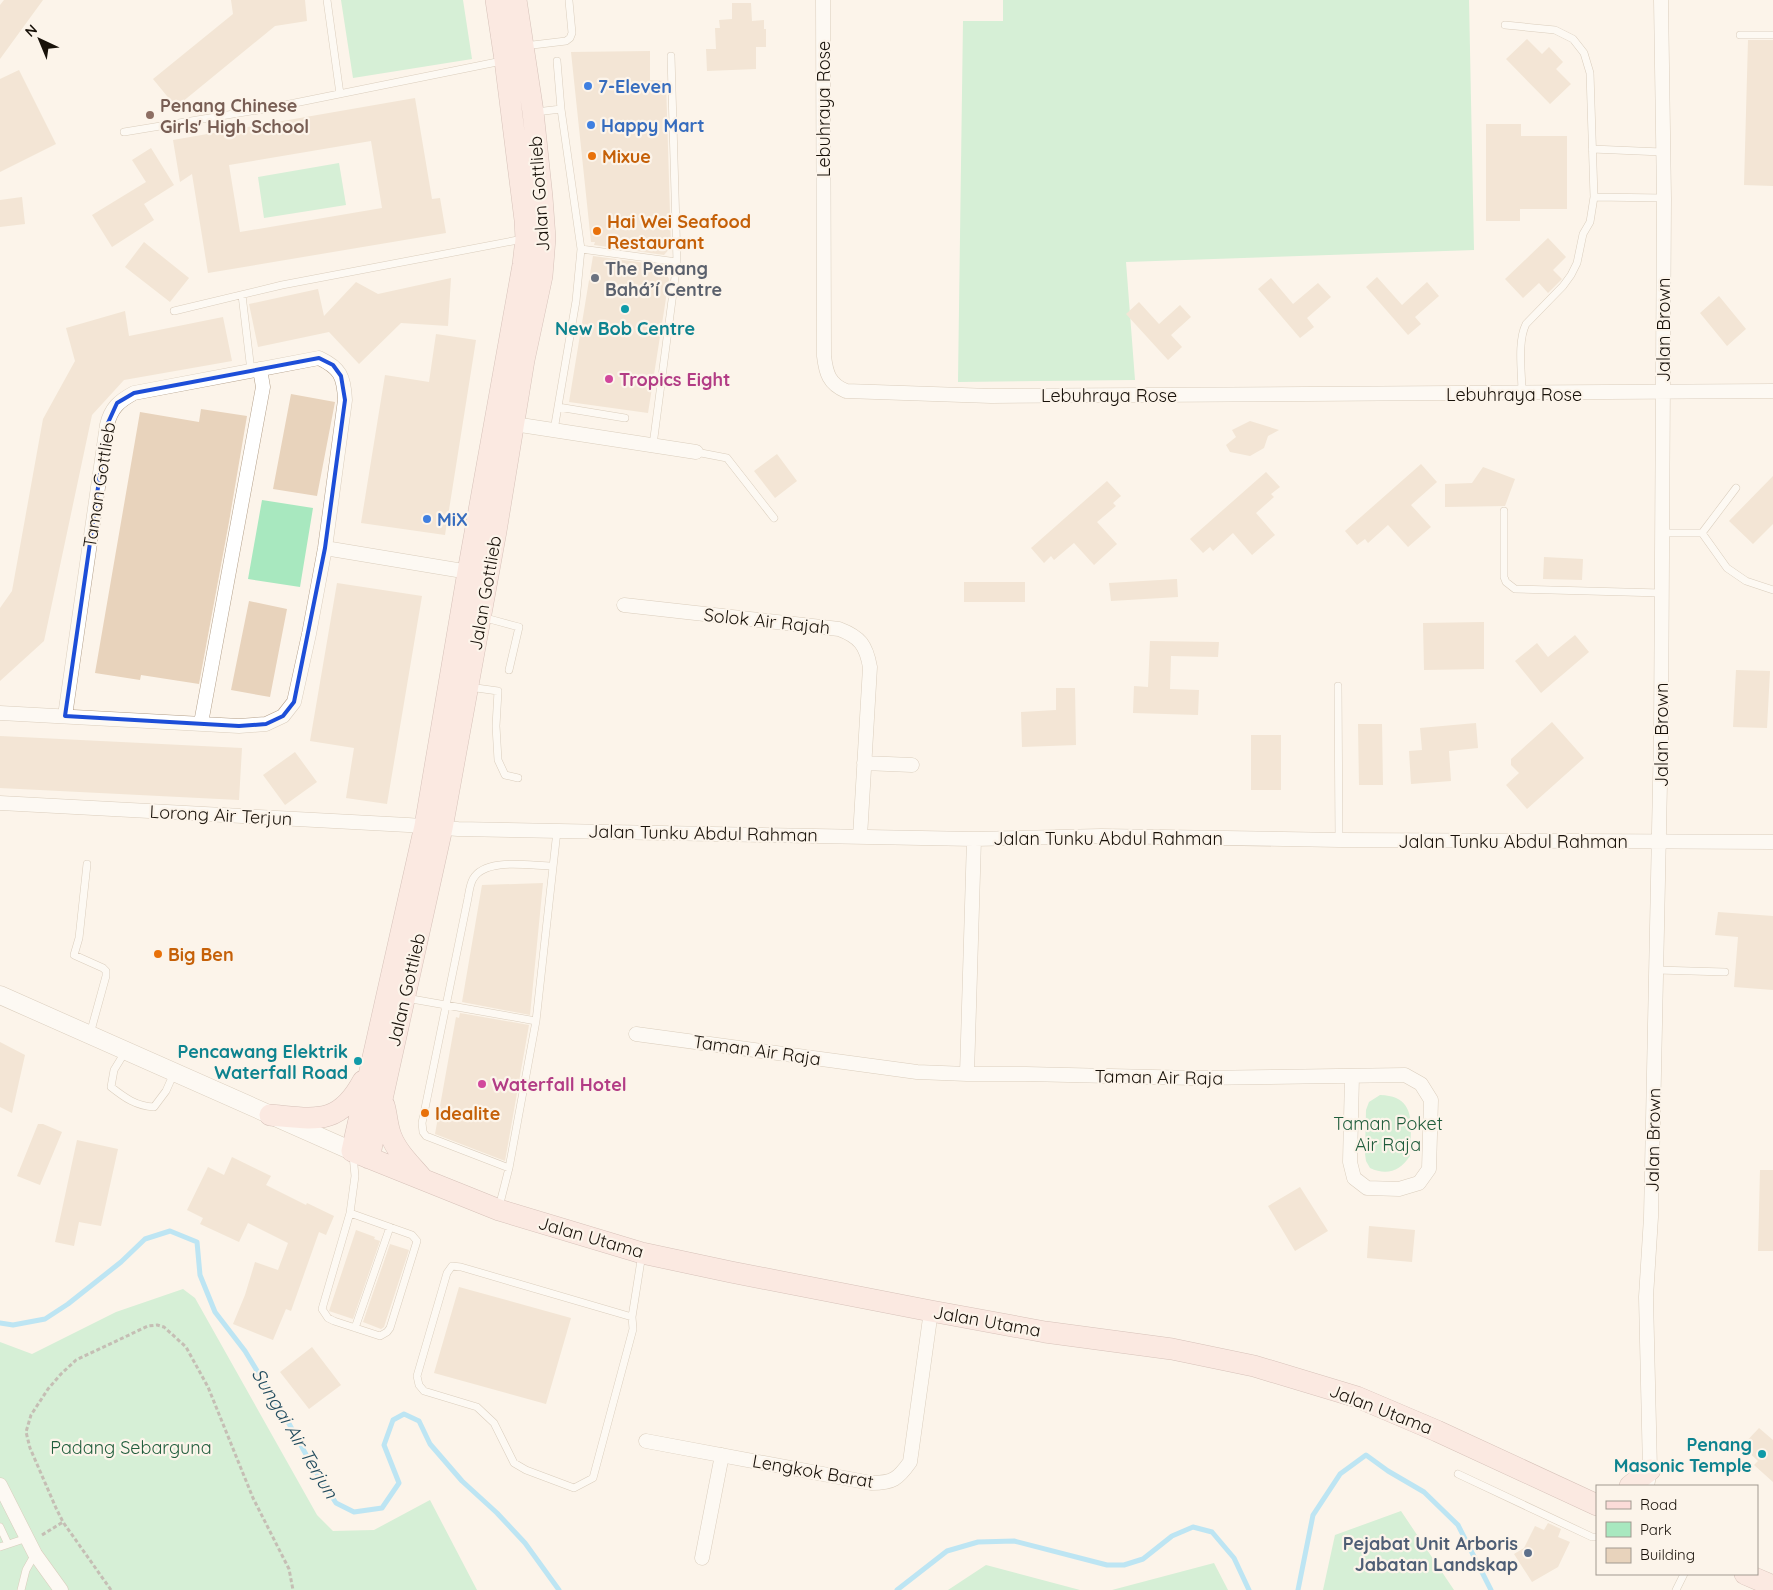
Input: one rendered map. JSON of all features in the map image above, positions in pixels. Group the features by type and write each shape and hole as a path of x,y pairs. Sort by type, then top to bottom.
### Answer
{"main road":[{"name":"Jalan Gottlieb","path":"361,1154 383,1097 404,998 505,422 524,360 542,276 535,238 521,190 496,0"},
{"name":"Jalan Gottlieb","path":"516,0 533,112 535,238"},
{"name":"Jalan Gottlieb","path":"361,1154 371,1066 434,827 468,687 481,617 478,573"},
{"path":"270,1115 308,1118 328,1116 336,1113 342,1110 355,1097 371,1066"},
{"path":"383,1097 387,1124 392,1138 400,1152 424,1180"},
{"name":"Jalan Utama","path":"361,1154 498,1210 642,1253 931,1311 1045,1332 1172,1349 1254,1366 1357,1397 1438,1431 1594,1502"},
{"path":"1634,1485 1651,1481"},
{"path":"1747,1575 1773,1586"}],"street":[{"name":"Lebuhraya Rose","path":"823,0 824,356 830,380 837,387 846,391 991,396 1773,391"},
{"name":"Jalan Brown","path":"1651,1481 1646,1297 1651,1217 1660,841 1664,198 1661,0"},
{"name":"Taman Gottlieb","path":"0,713 239,726 266,724 283,716 294,702 325,548 345,400 341,376 333,365 319,358 134,393 117,403 110,414 65,716"},
{"path":"201,723 263,387 256,370"},
{"path":"505,422 696,452"},
{"path":"325,548 478,573"},
{"name":"Solok Air Rajah","path":"624,605 839,629 850,634 860,642 867,652 870,667 860,837"},
{"path":"864,763 912,765"},
{"name":"Lorong Air Terjun","path":"0,802 434,827"},
{"name":"Jalan Tunku Abdul Rahman","path":"434,827 974,839 1100,836 1339,840 1773,842"},
{"path":"967,1074 974,839"},
{"path":"0,995 361,1154"},
{"name":"Taman Air Raja","path":"636,1034 917,1072 1195,1078 1405,1075 1421,1084 1430,1100 1429,1169 1419,1184 1400,1189 1367,1188 1354,1178 1350,1162 1352,1076"},
{"name":"Lengkok Barat","path":"646,1441 871,1483 884,1483 900,1476 910,1462 931,1311"},
{"path":"702,1558 722,1456"},
{"path":"0,1485 30,1545 60,1590"}],"lane":[{"path":"328,0 340,94"},
{"path":"524,46 566,41 570,38 572,33 569,1"},
{"path":"1505,25 1555,30 1573,39 1580,45 1584,53 1590,73 1594,197 1590,222 1583,234 1577,264 1571,276 1523,329 1521,338 1522,394"},
{"path":"1740,35 1773,35"},
{"path":"653,445 677,262 671,56"},
{"path":"124,132 340,94 505,60"},
{"path":"554,430 576,301 581,249 561,109 557,61"},
{"path":"533,112 561,109"},
{"path":"1592,149 1662,152"},
{"path":"1594,197 1664,198"},
{"path":"174,311 328,276 535,238"},
{"path":"581,249 677,262"},
{"path":"242,295 256,370"},
{"path":"558,407 625,418"},
{"path":"696,452 727,458 774,518"},
{"path":"1702,533 1736,488"},
{"path":"1504,511 1504,577 1506,582 1515,589 1661,593"},
{"path":"1662,533 1702,533"},
{"path":"1702,533 1727,568 1746,581 1773,590"},
{"path":"481,617 519,627 509,670"},
{"path":"1338,686 1339,840"},
{"path":"468,687 498,691 496,726 498,760 505,775 518,778"},
{"path":"498,1210 509,1168 536,1021 557,830"},
{"path":"87,864 79,938 74,955 106,971 90,1034"},
{"path":"509,1168 426,1136 423,1132 422,1123 445,1005 473,878 482,869 494,865 552,866"},
{"path":"1657,970 1725,972"},
{"path":"404,998 536,1021"},
{"path":"125,1051 114,1070 111,1086 126,1099 143,1106 154,1107 166,1091 175,1072"},
{"path":"350,1213 412,1235 417,1241 390,1328 380,1336 328,1318 322,1309 350,1213 355,1176 361,1154"},
{"name":"Jalan Gottlieb","path":"355,1176 361,1154"},
{"path":"355,1328 390,1227"},
{"path":"632,1317 452,1266 447,1273 417,1376 419,1385 424,1391 477,1407 494,1423 514,1463 526,1470 574,1488 593,1478 633,1329 632,1317 642,1253"},
{"path":"1458,1474 1592,1537 1596,1537"},
{"path":"0,1527 8,1544"},
{"path":"0,1547 8,1544 30,1545 21,1590"},
{"path":"1676,1590 1684,1575"}],"path":[{"path":"111,1590 63,1522 30,1448 26,1432 31,1415 48,1389 76,1360 148,1326 157,1325 164,1327 186,1347 208,1387 253,1498 290,1569 293,1590"},
{"path":"30,1545 63,1522"}],"highlighted area":[{"path":"319,358 333,365 341,376 345,400 325,548 294,702 283,716 266,724 239,726 65,716 107,425 117,403 134,393"}],"green space":[{"path":"341,0 463,0 472,59 353,78"},
{"path":"1003,0 1469,0 1474,250 1126,262 1135,380 958,382 963,21 1003,21"},
{"path":"339,163 346,205 264,218 258,177"},
{"path":"262,500 313,508 300,587 248,579"},
{"name":"Taman Poket Air Raja","path":"1380,1095 1401,1101 1407,1107 1411,1125 1410,1156 1402,1165 1393,1171 1387,1172 1370,1168 1365,1154 1366,1110 1369,1102"},
{"name":"Padang Sebarguna","path":"183,1289 195,1298 317,1515 333,1531 374,1530 430,1500 477,1590 0,1590 0,1342 32,1354 116,1312"},
{"path":"1401,1511 1454,1590 1323,1590 1335,1535"},
{"path":"1214,1563 1228,1590 1112,1590"},
{"path":"986,1565 1080,1590 948,1590"}],"building":[{"path":"4,0 43,0 0,59 0,5"},
{"path":"231,0 305,0 307,21 275,26 176,107 153,79 233,14"},
{"path":"732,3 751,3 752,21 764,20 766,47 756,47 756,69 707,71 706,49 716,49 715,28 720,28 719,20 732,19"},
{"path":"1527,39 1542,54 1549,47 1563,62 1556,69 1571,84 1550,104 1506,59"},
{"path":"1748,40 1773,40 1773,186 1744,185"},
{"path":"650,51 650,80 666,81 671,247 664,255 594,245 595,242 591,242 571,52"},
{"path":"19,70 56,144 0,172 0,79"},
{"path":"415,98 432,199 440,198 446,233 208,273 192,174 180,182 173,140","holes":["371,141 382,208 240,232 229,165"]},
{"path":"1486,124 1521,124 1521,136 1567,136 1567,209 1520,209 1520,221 1486,221"},
{"path":"151,148 174,185 144,204 154,220 112,247 92,215 146,182 132,160"},
{"path":"22,197 25,224 0,227 0,200"},
{"path":"1548,238 1566,257 1553,270 1562,279 1548,293 1539,283 1523,298 1505,279"},
{"path":"144,242 189,278 170,302 125,267"},
{"name":"New Bob Centre","path":"593,256 661,265 669,279 648,413 569,402"},
{"path":"1377,277 1402,305 1427,282 1439,296 1415,317 1421,324 1408,335 1366,287"},
{"path":"451,278 448,326 401,323 359,364 329,332 258,347 249,304 318,289 324,316 356,282 378,294"},
{"path":"1271,278 1293,304 1318,283 1331,297 1307,318 1314,327 1300,338 1258,289"},
{"path":"1719,296 1746,329 1727,346 1700,313"},
{"path":"1139,302 1159,324 1180,305 1191,317 1171,335 1182,347 1168,360 1126,314"},
{"path":"125,311 129,336 223,317 232,361 124,380 92,415 44,641 0,681 0,608 12,591 43,419 75,361 66,328"},
{"path":"436,334 476,340 445,535 361,523 385,375 429,382"},
{"path":"291,394 335,402 317,496 273,489"},
{"path":"201,409 247,416 199,684 141,675 140,680 95,673 140,412 199,422"},
{"path":"1250,421 1279,430 1268,436 1264,448 1250,456 1230,452 1226,445 1236,437 1232,430"},
{"path":"777,454 797,481 775,498 754,471"},
{"path":"1421,464 1437,482 1411,505 1431,527 1408,547 1388,525 1368,543 1365,539 1357,545 1345,531"},
{"path":"1483,467 1515,479 1505,506 1445,507 1445,484 1472,483"},
{"path":"1266,472 1280,487 1271,494 1274,497 1256,513 1275,535 1252,555 1233,533 1213,551 1210,547 1203,553 1190,539"},
{"path":"1773,476 1773,524 1753,544 1729,521"},
{"path":"1107,481 1121,496 1113,503 1116,506 1097,522 1117,544 1094,565 1074,543 1054,560 1051,556 1044,563 1031,548"},
{"path":"1544,557 1583,559 1582,580 1543,579"},
{"path":"1177,579 1178,597 1111,601 1109,583"},
{"path":"964,582 1025,582 1025,602 964,602"},
{"path":"337,583 422,596 387,804 346,798 354,748 310,741"},
{"path":"249,601 287,609 270,697 231,690"},
{"path":"1484,622 1484,669 1424,670 1423,623"},
{"path":"1575,635 1589,652 1541,693 1515,661 1537,643 1548,657"},
{"path":"1150,641 1219,642 1218,657 1171,656 1170,689 1199,690 1198,715 1133,713 1134,686 1148,687"},
{"path":"1736,670 1770,671 1767,728 1733,727"},
{"path":"1056,688 1075,688 1076,745 1022,747 1021,712 1056,710"},
{"path":"1552,722 1584,758 1527,809 1506,785 1519,773 1511,765 1511,759"},
{"path":"1476,723 1478,748 1449,751 1451,781 1411,784 1409,751 1422,750 1420,728"},
{"path":"1358,724 1382,724 1383,785 1359,785"},
{"path":"1251,735 1281,735 1281,790 1251,790"},
{"path":"0,736 242,748 239,800 0,788"},
{"path":"295,752 317,782 285,805 263,775"},
{"path":"543,883 530,1015 462,1002 482,885"},
{"path":"1718,912 1773,916 1773,990 1734,987 1738,937 1715,935"},
{"name":"Waterfall Hotel","path":"460,1013 529,1025 505,1161 435,1134 456,1017 459,1018"},
{"path":"0,1042 25,1055 12,1113 0,1107"},
{"path":"38,1124 43,1124 62,1132 40,1185 17,1176"},
{"path":"77,1140 118,1149 101,1226 79,1222 74,1246 55,1242"},
{"path":"232,1157 271,1176 266,1185 306,1205 307,1203 334,1216 326,1235 319,1232 291,1311 286,1309 273,1340 233,1324 245,1295 255,1262 278,1270 288,1243 248,1223 239,1242 200,1224 203,1218 187,1210 208,1167 224,1175"},
{"path":"1760,1170 1773,1170 1773,1251 1758,1251"},
{"path":"1300,1187 1328,1231 1295,1251 1268,1206"},
{"path":"1369,1226 1415,1230 1412,1262 1367,1258"},
{"path":"356,1230 375,1237 374,1239 380,1241 353,1319 329,1311"},
{"path":"390,1244 409,1250 384,1327 381,1329 363,1322"},
{"path":"459,1287 571,1318 546,1404 434,1373"},
{"path":"312,1347 341,1385 309,1409 280,1372"},
{"name":"Penang Masonic Temple","path":"1759,1428 1773,1440 1773,1482 1754,1465 1758,1461 1742,1446"},
{"name":"Pejabat Unit Arboris Jabatan Landskap","path":"1548,1523 1561,1529 1558,1537 1570,1542 1558,1567 1532,1582 1514,1554 1524,1548 1535,1526 1544,1530"}],"waterway":[{"name":"Sungai Air Terjun","path":"0,1323 13,1325 45,1319 68,1304 121,1262 145,1239 170,1231 197,1242 200,1275 215,1312 245,1351 336,1503 354,1512 382,1508 399,1483 384,1445 393,1420 404,1414 419,1421 430,1444 462,1481 497,1513 525,1543 559,1590"},
{"name":"Sungai Air Terjun","path":"1298,1590 1313,1515 1340,1474 1366,1455 1388,1471 1424,1492 1458,1525 1491,1590"},
{"name":"Sungai Air Terjun","path":"897,1590 947,1551 978,1542 1014,1541 1107,1565 1124,1565 1143,1559 1172,1536 1193,1527 1212,1532 1234,1558 1249,1590"}],"place":[{"name":"7-Eleven","path":"588,86"},
{"name":"Penang Chinese Girls' High School","path":"150,115"},
{"name":"Happy Mart","path":"591,125"},
{"name":"Mixue","path":"592,156"},
{"name":"Hai Wei Seafood Restaurant","path":"597,231"},
{"name":"The Penang Bahá’í Centre","path":"595,278"},
{"name":"New Bob Centre","path":"625,309"},
{"name":"Tropics Eight","path":"609,379"},
{"name":"MiX","path":"427,519"},
{"name":"Big Ben","path":"158,954"},
{"name":"Pencawang Elektrik Waterfall Road","path":"358,1061"},
{"name":"Waterfall Hotel","path":"482,1084"},
{"name":"Idealite","path":"425,1113"},
{"name":"Penang Masonic Temple","path":"1762,1454"},
{"name":"Pejabat Unit Arboris Jabatan Landskap","path":"1528,1553"}]}
